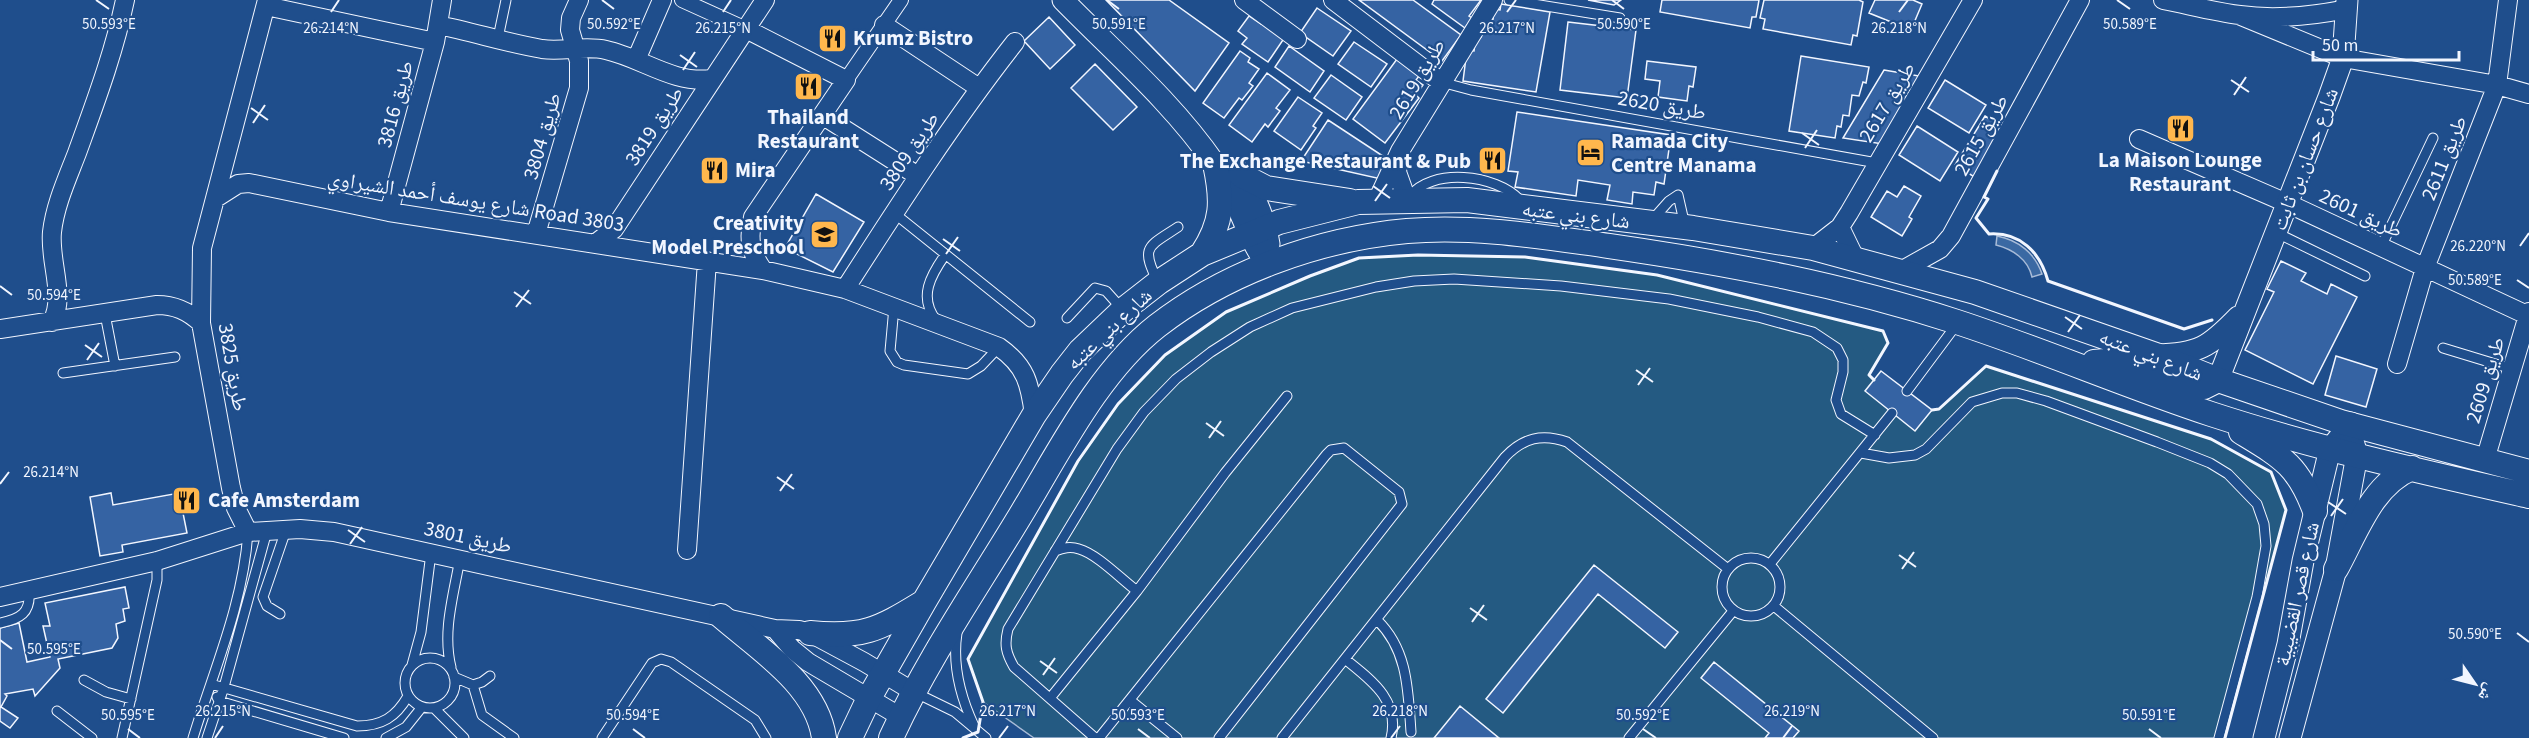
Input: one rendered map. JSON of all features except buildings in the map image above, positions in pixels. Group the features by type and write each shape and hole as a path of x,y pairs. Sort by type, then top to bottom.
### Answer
{"main road":[{"path":"1202,254 1216,230 1220,214 1221,197 1215,164"},
{"path":"1241,175 1266,188 1367,201"},
{"name":"شارع بني عتبه","path":"850,738 869,698 1034,415 1080,351 1123,310 1159,282 1202,254 1258,230 1367,201 1467,200 1693,228 1813,248 1974,292 2156,354 2218,380 2346,424 2529,472"},
{"name":"شارع بني عتبه","path":"896,728 960,614 1089,404 1130,351 1153,329 1178,311 1226,283 1267,265 1337,243 1405,231 1456,229 1550,238 1782,275 1958,322 2214,415 2330,449 2529,496"},
{"path":"1958,322 1974,292"},
{"path":"2077,366 2096,362 2115,363 2198,388 2218,380"},
{"path":"2214,415 2284,458 2305,486 2315,511"},
{"path":"2336,569 2380,490 2400,473 2412,468"},
{"path":"810,633 838,636 872,631 924,602"},
{"path":"721,616 800,684 815,707 824,738"}],"street":[{"path":"52,322 58,299 51,246 55,216 113,51 125,0"},
{"name":"طريق 3816","path":"389,212 437,33 442,0"},
{"name":"طريق 3804","path":"536,234 579,88 580,75 570,30 579,0"},
{"path":"636,60 662,0"},
{"path":"682,0 746,29 846,80"},
{"name":"طريق 3819","path":"596,243 614,229 765,0"},
{"path":"763,270 754,258 750,245 749,231 753,217 901,0"},
{"path":"1063,0 1190,130 1269,244 1267,265"},
{"path":"1244,0 1297,39"},
{"path":"1334,0 1441,82"},
{"name":"طريق 2619","path":"1367,201 1493,0"},
{"name":"طريق 2617","path":"1813,248 1844,220 1973,0"},
{"name":"طريق 2615","path":"1899,272 1940,249 1952,236 2080,0"},
{"path":"2163,0 2241,16 2294,17 2347,4"},
{"name":"طريق 2611","path":"2397,364 2425,268 2497,85 2508,0"},
{"name":"طريق 3816","path":"267,3 437,33"},
{"name":"طريق 3825","path":"248,532 236,508 231,488 201,323 202,248 267,3"},
{"name":"شارع حسان بن ثابت","path":"2218,380 2243,312 2289,204 2343,58 2347,4"},
{"path":"2241,16 2343,58 2497,85 2529,94"},
{"path":"884,25 979,88"},
{"path":"437,33 498,38 543,49 601,49 688,80 711,79"},
{"name":"طريق 3809","path":"845,289 918,176 979,88 1015,42"},
{"path":"822,115 918,176"},
{"path":"1190,130 1226,156 1241,175 1258,230"},
{"name":"طريق 2601","path":"2139,139 2289,204 2529,314"},
{"name":"طريق 2619","path":"1400,151 1397,172 1407,200"},
{"name":"شارع يوسف أحمد الشيراوي Road 3803","path":"216,198 238,184 249,183 389,212 763,270 845,289 999,347 1012,356 1022,368 1032,394 1034,415"},
{"path":"1844,220 1855,258"},
{"path":"687,550 707,261"},
{"path":"0,330 167,305 186,311 201,323"},
{"name":"شارع حسان بن ثابت","path":"2156,354 2182,354 2204,347 2243,312"},
{"name":"طريق 2609","path":"2485,460 2529,314"},
{"path":"2330,449 2346,424"},
{"path":"2346,424 2357,455"},
{"name":"شارع قصر القضيبية","path":"2264,738 2288,644 2330,449"},
{"name":"شارع قصر القضيبية","path":"2290,738 2336,569 2357,455"},
{"name":"طريق 3801","path":"0,597 158,561 248,532 286,530 334,532 775,629 810,633"},
{"path":"775,629 792,649 808,662 869,698 896,728"},
{"path":"810,633 915,692"}],"lane":[{"path":"498,38 506,0"},
{"path":"1509,0 1620,18"},
{"name":"طريق 2620","path":"1441,82 1471,90 1877,163"},
{"path":"2381,247 2433,138"},
{"path":"1649,223 1669,201 1678,195 1683,218 1693,228"},
{"path":"894,213 1030,322"},
{"path":"1159,282 1149,263 1148,253 1153,243 1178,227"},
{"path":"2277,233 2365,276"},
{"path":"939,323 932,314 927,293 933,273 945,255"},
{"path":"1219,738 1402,504 1399,492 1344,448 1331,450 1326,455 1097,738 1014,667 1007,655 1005,642 1014,617 1098,477 1144,412 1176,379 1250,327 1292,308 1376,287 1414,281 1454,279 1572,287 1669,299 1758,317 1813,332 1827,339 1837,348 1843,360 1843,372 1836,400 1841,414 1875,435"},
{"path":"1067,318 1095,288 1106,291 1123,310"},
{"path":"894,307 890,351 897,362 904,365 968,374 981,366 999,347"},
{"path":"105,314 114,366"},
{"path":"1907,391 1958,322"},
{"path":"2443,348 2512,369"},
{"path":"63,373 175,357"},
{"path":"1861,453 1896,458 1915,455 1926,449 1972,402 2002,393 2017,393 2046,401 2157,442 2210,463 2228,474 2257,504 2264,524 2266,546 2257,597 2219,738"},
{"path":"1051,697 1137,591 1225,473 1287,396"},
{"path":"1770,564 1892,413"},
{"path":"1281,738 1505,457 1514,447 1526,440 1554,437 1567,442 1728,569"},
{"path":"280,614 267,606 263,597 286,530"},
{"path":"193,738 211,684 234,630 267,531"},
{"path":"207,738 224,687 248,532"},
{"path":"1055,550 1066,547 1078,548 1089,553 1137,591"},
{"path":"431,553 422,632 412,666 405,680 408,696 422,707 434,708 451,697 453,673 447,654 448,622 460,558"},
{"path":"1752,558 1770,564 1780,579 1779,598 1774,606 1759,616 1750,617 1733,611 1723,596 1723,577 1728,569 1743,559 1752,558"},
{"path":"122,738 157,580 158,561"},
{"path":"0,623 22,616 29,606 29,591"},
{"path":"1774,606 1933,738"},
{"path":"1629,738 1733,611"},
{"path":"960,614 955,660 964,705 974,726"},
{"path":"1377,620 1396,643 1403,659 1411,732"},
{"path":"412,666 419,660 437,659 453,673 473,685 482,715 514,738"},
{"path":"602,738 652,663 661,659 671,662 755,720 766,738"},
{"path":"1345,659 1384,693 1391,706 1393,722 1391,738"},
{"path":"473,685 490,676"},
{"path":"84,680 106,692 131,699"},
{"path":"211,684 357,726 371,726 383,722 396,714 408,696"},
{"path":"211,684 219,700 344,738"},
{"path":"915,692 956,712 986,738"},
{"path":"1130,700 1177,738"},
{"path":"383,722 389,737 406,727 422,707"},
{"path":"434,708 464,738"},
{"path":"57,711 92,738"}],"shaded area":[{"path":"1997,236 2019,244 2025,249 2035,260 2042,274 2032,277 2023,260 2008,249 1996,245"},
{"path":"1418,255 1525,257 1657,275 1883,331 1888,343 1869,375 1924,419 1932,410 1939,409 1986,366 2211,439 2271,472 2286,510 2225,738 1034,738 983,702 968,659 1078,461 1118,404 1165,355 1226,312 1310,276 1359,258"}],"wall":[{"path":"1997,171 1984,197 1988,199 1976,218 1989,234 2010,236 2027,246 2040,261 2048,281 2184,329 2212,320"},
{"path":"963,738 978,732 983,702 968,659 1078,461 1118,404 1165,355 1226,312 1310,276 1359,258 1418,255 1525,257 1657,275 1883,331 1888,343 1869,375 1874,380"},
{"path":"1932,410 1939,409 1986,366 2211,439 2271,472 2286,510 2225,738"}],"place":[{"name":"Krumz Bistro","path":"832,38"},
{"name":"Thailand Restaurant","path":"808,86"},
{"name":"La Maison Lounge Restaurant","path":"2180,129"},
{"name":"Ramada City Centre Manama","path":"1590,153"},
{"name":"The Exchange Restaurant & Pub","path":"1492,161"},
{"name":"Mira","path":"714,170"},
{"name":"Creativity Model Preschool","path":"825,235"},
{"name":"Cafe Amsterdam","path":"187,500"}]}
